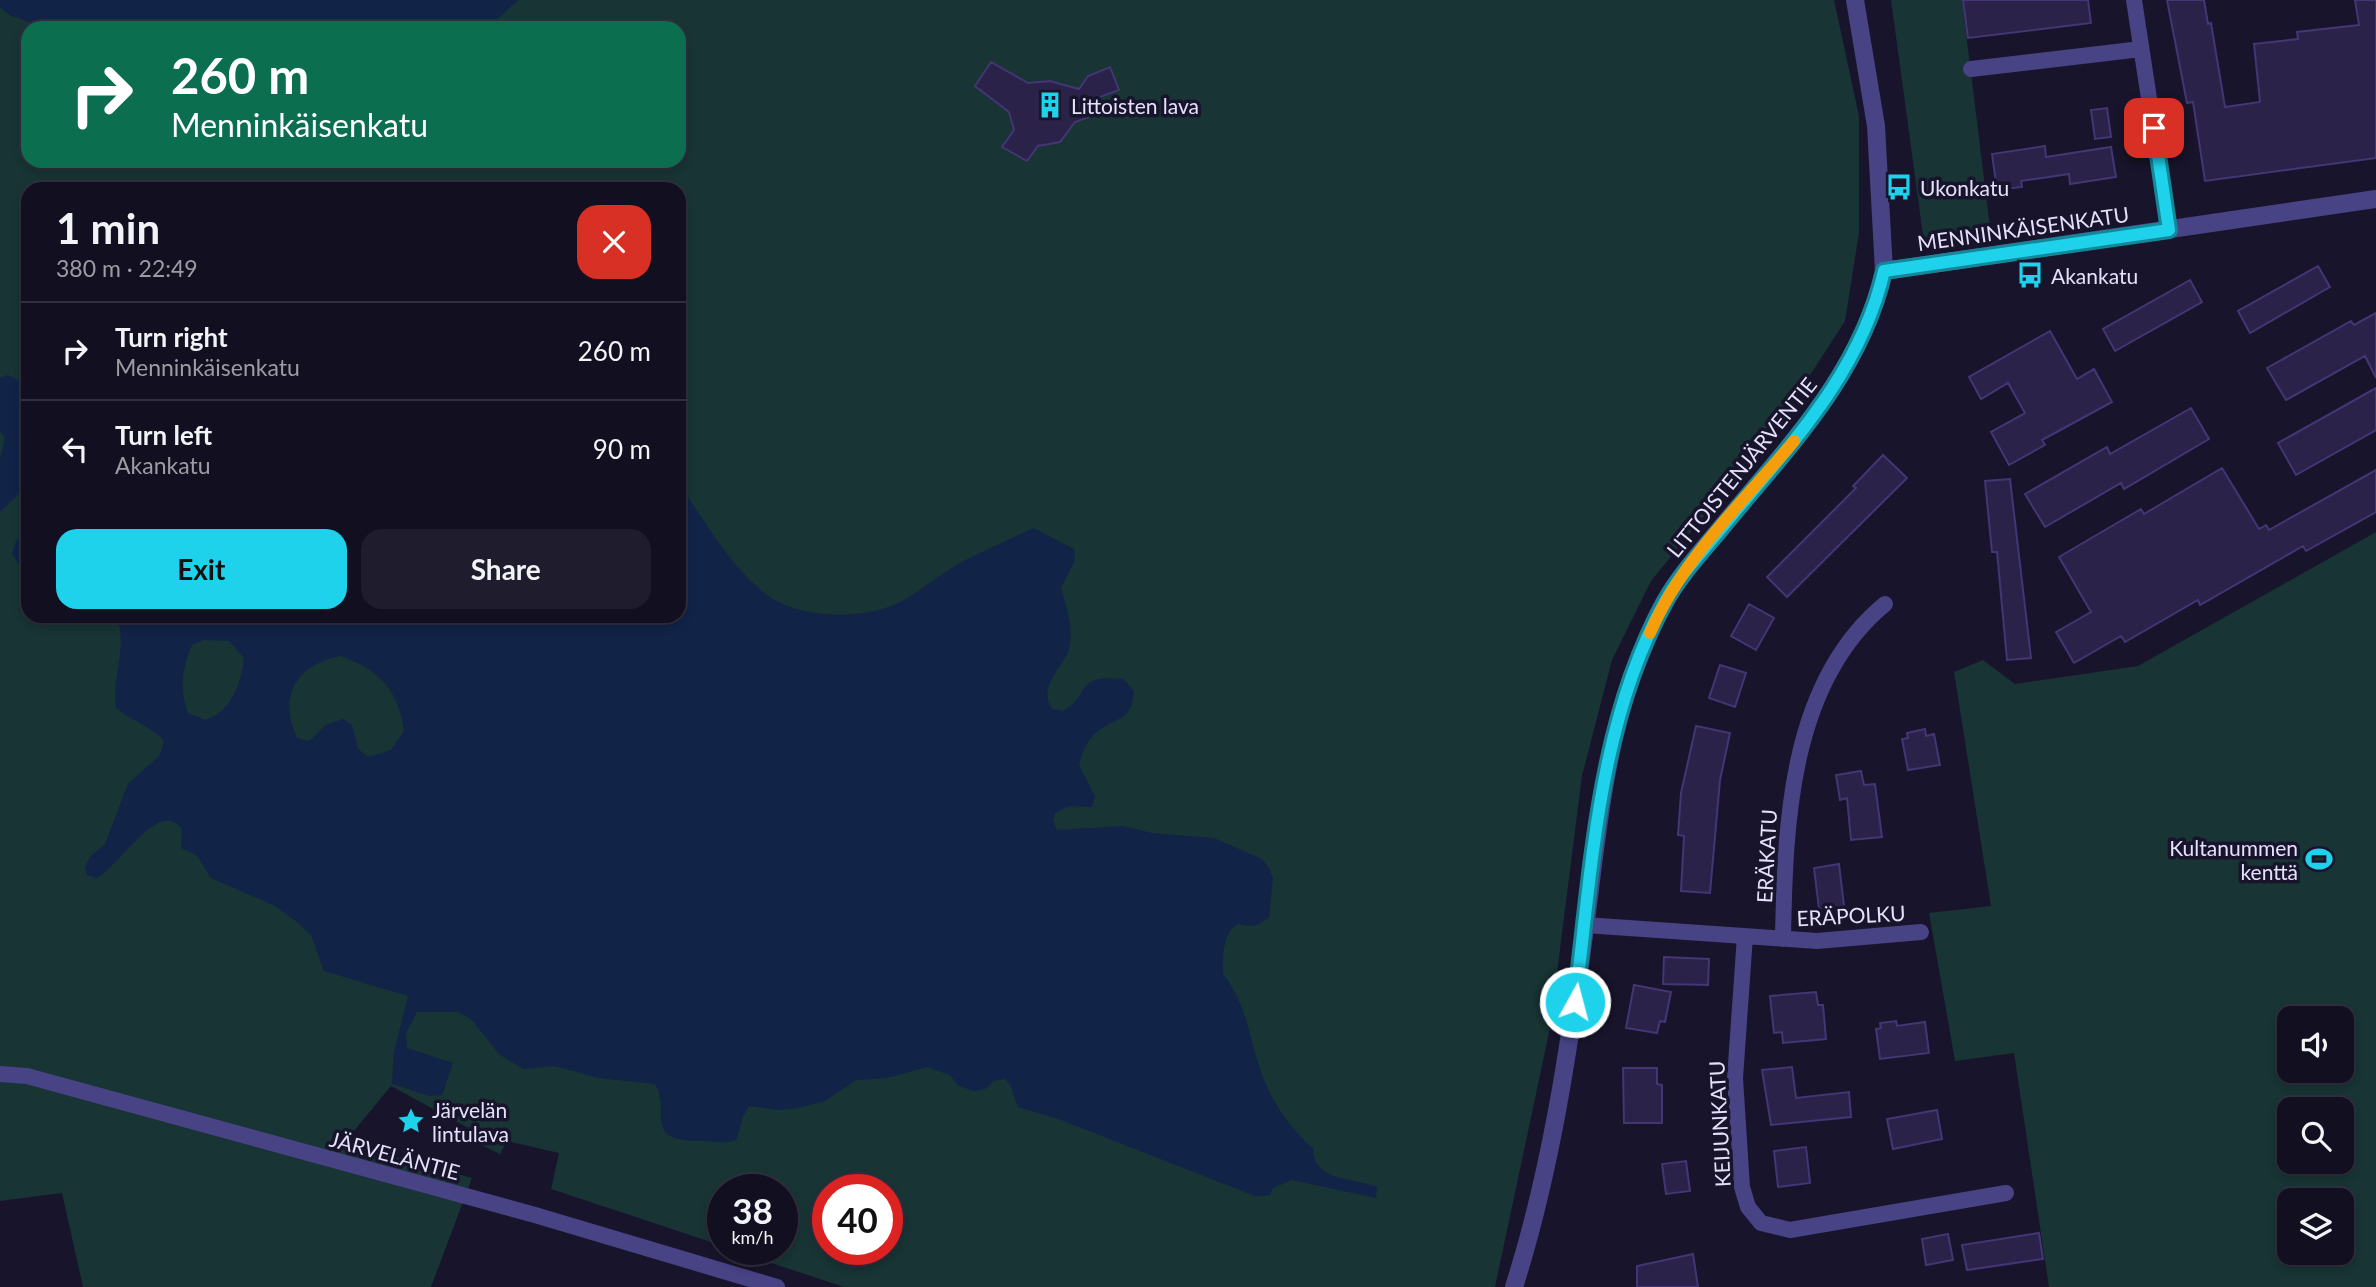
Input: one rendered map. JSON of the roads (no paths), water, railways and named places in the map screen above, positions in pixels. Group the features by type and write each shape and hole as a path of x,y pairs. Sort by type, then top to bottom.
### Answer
{"street":[{"name":"LITTOISTENJÄRVENTIE","path":"1514,1287 1539,1195 1572,1028 1599,817 1613,744 1627,692 1652,626 1685,571 1794,442 1841,377 1867,327 1884,271 1876,127 1856,0"},
{"path":"2134,0 2169,230"},
{"path":"1971,69 2141,49"},
{"name":"MENNINKÄISENKATU","path":"1884,271 2376,199"},
{"name":"ERÄKATU","path":"1783,939 1788,813 1805,738 1838,655 1859,627 1885,604"},
{"path":"1585,925 1783,939"},
{"name":"ERÄPOLKU","path":"1783,939 1848,940 1921,932"},
{"name":"KEIJUNKATU","path":"1745,936 1735,1101 1742,1187 1754,1216 1770,1227 1790,1230 2006,1193"},
{"name":"JÄRVELÄNTIE","path":"0,1074 27,1076 534,1215 777,1287"}],"water":[{"path":"0,0 518,0 495,21 27,21 10,15 0,7"},
{"path":"8,375 21,382 21,492 0,512 0,460 5,437 0,432 0,378"},
{"path":"686,494 740,570 763,592 793,608 831,614 887,608 909,597 960,563 1033,528 1074,549 1075,560 1061,588 1071,637 1067,653 1050,684 1048,700 1052,709 1063,711 1078,698 1090,682 1097,679 1123,679 1134,691 1127,713 1094,734 1082,755 1079,765 1095,796 1092,807 1069,806 1055,813 1053,821 1057,830 1123,826 1152,833 1214,838 1262,859 1273,878 1269,917 1255,925 1238,924 1233,928 1224,946 1223,974 1242,1007 1263,1077 1280,1110 1295,1131 1313,1148 1319,1167 1327,1173 1377,1187 1376,1198 1292,1180 1273,1188 1270,1195 1255,1196 1061,1120 1018,1107 1010,1084 1005,1079 994,1081 985,1089 974,1091 958,1086 950,1075 927,1067 887,1078 856,1080 825,1101 798,1108 777,1110 749,1106 743,1116 737,1139 733,1141 684,1140 665,1131 655,1084 598,1078 555,1066 524,1069 500,1055 471,1019 458,1012 417,1012 406,1033 407,1048 453,1063 442,1095 430,1096 392,1084 394,1052 408,996 324,971 311,935 275,906 211,878 197,856 181,848 182,829 172,822 162,822 150,828 96,878 87,875 85,867 90,857 105,844 128,784 160,755 164,741 116,708 118,623 686,623","holes":["204,640 229,641 244,658 234,695 222,710 205,720 188,713 183,687 184,670 192,645","341,656 385,683 397,704 404,731 391,750 368,757 358,749 352,725 343,719 326,725 309,741 297,738 289,709 290,696 295,685 312,667"]},
{"path":"21,537 21,566 12,554 16,541"}],"place":[{"name":"Littoisten lava","path":"1050,105"},
{"name":"Ukonkatu","path":"1899,187"},
{"name":"Akankatu","path":"2030,275"},
{"name":"Kultanummen kenttä","path":"2319,859"},
{"name":"Järvelän lintulava","path":"411,1121"}]}
